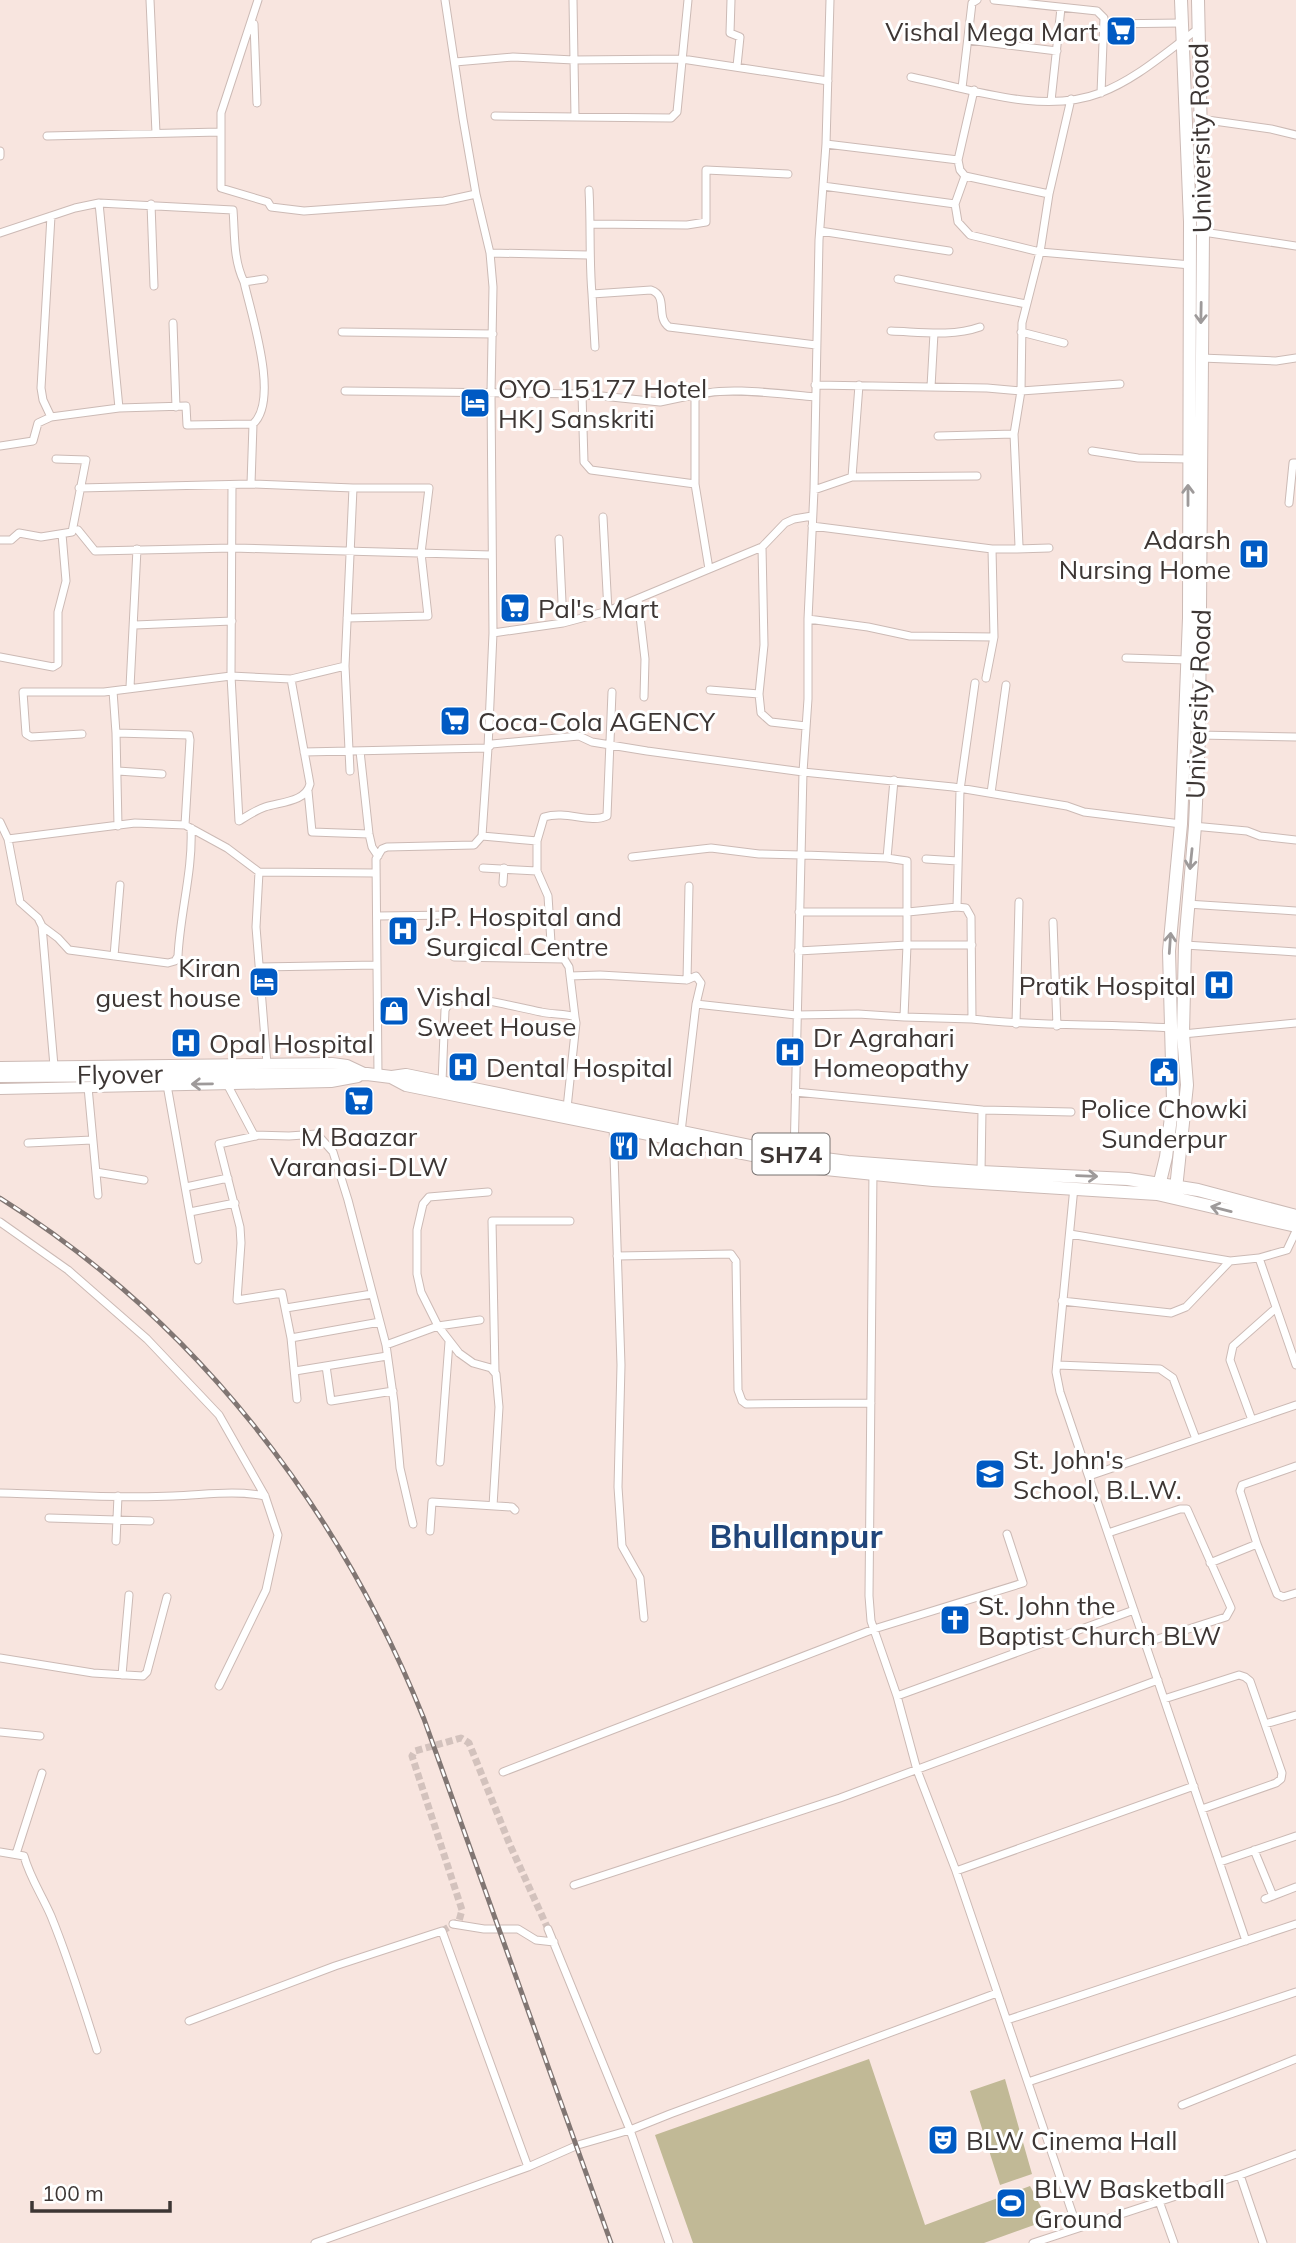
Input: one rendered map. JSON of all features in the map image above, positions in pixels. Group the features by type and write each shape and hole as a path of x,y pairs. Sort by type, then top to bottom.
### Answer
{"main road":[{"path":"1181,0 1196,230"},
{"name":"University Road","path":"1175,1192 1172,1159 1186,1085 1185,945 1199,735 1193,691 1202,591 1200,358 1196,266 1198,0"},
{"path":"1158,1189 1172,1159 1169,951 1193,691 1187,660 1188,459 1196,266"},
{"name":"Flyover","path":"0,1076 347,1072 379,1075"},
{"name":"SH74","path":"379,1075 406,1075 442,1082 793,1160 1074,1187 1158,1189"},
{"name":"SH74","path":"379,1075 406,1085 681,1132 793,1160"},
{"name":"SH74","path":"873,1169 1096,1177 1296,1216"},
{"name":"SH74","path":"1195,1196 1296,1229"}],"street":[{"path":"150,0 156,134"},
{"path":"258,0 234,79 223,103 220,132 221,188 268,202 271,207 304,211 444,201 476,194"},
{"path":"379,1075 375,873 378,856 387,847 474,845 482,836 488,748 493,633 493,287 490,253 476,194 445,0"},
{"path":"573,0 575,117"},
{"path":"495,116 674,116 677,112 688,0"},
{"path":"731,0 730,33 740,37 737,66"},
{"path":"793,1160 816,345 830,0"},
{"path":"962,88 972,3 976,0"},
{"path":"994,0 1097,11 1104,18 1101,93"},
{"path":"1051,101 1061,8"},
{"path":"253,16 257,103"},
{"path":"1104,24 1181,23"},
{"path":"911,78 1035,103 1071,99 1101,93 1134,76 1198,29"},
{"path":"968,40 1057,51"},
{"path":"455,62 513,57 574,60 682,58 828,81"},
{"path":"974,90 958,160 960,170 965,176 1049,194"},
{"path":"1017,549 1020,542 1014,434 1021,391 1021,332 1071,99"},
{"path":"1199,118 1296,135"},
{"path":"47,136 220,132"},
{"path":"826,144 958,160"},
{"path":"591,224 687,225 706,222 706,170 788,174"},
{"path":"965,176 955,204 958,222 970,236 1040,252 1196,266"},
{"path":"823,186 955,204"},
{"path":"589,190 591,224 588,255 595,347"},
{"path":"99,203 119,408"},
{"path":"0,233 99,203 233,210 236,260 261,349 264,390 263,411 253,424 251,484"},
{"path":"151,204 154,286"},
{"path":"51,216 41,388 51,417"},
{"path":"1196,230 1296,246"},
{"path":"820,231 948,251"},
{"path":"490,253 588,255"},
{"path":"244,282 264,279"},
{"path":"898,279 1026,303"},
{"path":"592,294 651,290 658,292 661,297 662,320 669,327 816,345"},
{"path":"173,323 176,407"},
{"path":"891,331 934,333 968,331 980,327"},
{"path":"342,332 493,334"},
{"path":"1021,332 1064,343"},
{"path":"931,387 934,333"},
{"path":"1200,358 1276,361 1296,358"},
{"path":"815,385 1021,391 1120,384"},
{"path":"852,477 859,385"},
{"path":"345,391 582,394 660,402 706,391 747,391 815,397"},
{"path":"582,394 584,462 587,467 591,470 695,484"},
{"path":"698,394 695,397 695,484 709,569"},
{"path":"0,446 33,442 38,423 51,417 119,408 186,406 187,425 253,424"},
{"path":"938,436 1014,434"},
{"path":"1092,451 1138,458 1188,459"},
{"path":"0,540 11,540 19,533 33,537 69,534 73,529 86,460 56,459"},
{"path":"1289,503 1293,463 1296,463"},
{"path":"814,490 852,477 977,476"},
{"path":"79,488 251,484 429,488 421,553 428,616 347,618"},
{"path":"232,485 230,676 239,821 263,808 301,797 308,791"},
{"path":"350,771 345,666 353,488"},
{"path":"493,633 562,623 608,611 762,547 785,523 813,516"},
{"path":"603,517 608,611"},
{"path":"811,526 992,549 1049,548"},
{"path":"78,530 95,551 233,548 491,555"},
{"path":"0,657 53,667 58,664 58,612 66,581 62,534"},
{"path":"559,539 562,623"},
{"path":"762,547 764,645 761,713 771,722 806,726"},
{"path":"130,687 137,549"},
{"path":"986,678 994,637 992,549"},
{"path":"638,599 645,659 644,697"},
{"path":"808,619 918,636 994,637"},
{"path":"135,625 232,621"},
{"path":"1126,658 1187,660"},
{"path":"82,734 31,737 26,734 23,692 113,691 230,676 291,679 345,666"},
{"path":"291,679 310,784 308,791 312,832 369,834"},
{"path":"957,907 960,790 975,683"},
{"path":"991,793 1006,685"},
{"path":"710,690 760,694"},
{"path":"113,691 118,826"},
{"path":"552,958 548,896 537,870 537,841 544,817 558,813 598,820 607,816 612,692"},
{"path":"42,926 58,937 69,950 168,962 176,961 178,956 181,919 192,855 188,826 190,740 188,735 116,733"},
{"path":"1199,735 1296,737"},
{"path":"303,752 488,748 492,744 579,736 592,742 610,745 803,772 953,787 1067,806 1084,812 1247,831 1260,836 1296,840"},
{"path":"360,751 369,834 372,847 378,856"},
{"path":"117,771 162,774"},
{"path":"887,858 894,780"},
{"path":"0,822 8,839 20,902 38,918 42,926 54,1066"},
{"path":"8,839 135,822 188,826 219,843 259,872 375,873"},
{"path":"482,836 537,841"},
{"path":"632,857 711,848 759,854 907,861 904,1017"},
{"path":"926,859 958,861"},
{"path":"484,868 537,870"},
{"path":"503,883 504,868"},
{"path":"259,872 256,927 267,1064"},
{"path":"114,956 120,885"},
{"path":"687,980 689,886"},
{"path":"1016,1024 1019,902"},
{"path":"1187,904 1296,911"},
{"path":"799,912 908,912 966,908 970,912 972,945 972,1018"},
{"path":"377,916 454,915"},
{"path":"1054,922 1057,1026"},
{"path":"797,951 907,944 972,945"},
{"path":"1185,945 1296,952"},
{"path":"454,957 564,958 569,967 576,1023 566,1108"},
{"path":"260,967 377,965"},
{"path":"570,976 687,980 696,976 700,978 681,1132"},
{"path":"442,1082 445,1010 453,997 483,998 575,1017"},
{"path":"696,1004 796,1015 858,1014 972,1018 1057,1026 1118,1024 1171,1028"},
{"path":"1184,1034 1296,1023"},
{"path":"0,1067 332,1063 379,1075"},
{"path":"0,1089 331,1082 379,1075"},
{"path":"227,1084 250,1131 257,1136"},
{"path":"167,1085 198,1260"},
{"path":"88,1087 98,1195"},
{"path":"795,1092 982,1110 1071,1112"},
{"path":"981,1172 982,1110"},
{"path":"613,1122 621,1365 618,1488 622,1546 640,1578 644,1618"},
{"path":"297,1399 291,1338 282,1293 237,1300 241,1243 235,1203 219,1144 257,1136 309,1133 317,1134 326,1141 333,1152 386,1345 400,1468 413,1524"},
{"path":"28,1143 92,1140"},
{"path":"873,1169 869,1596 874,1629 918,1770 956,1871 1077,2227"},
{"path":"96,1172 144,1180"},
{"path":"186,1187 229,1178"},
{"path":"1074,1187 1056,1372 1060,1392 1246,1941"},
{"path":"488,1192 429,1197 423,1204 417,1230 417,1274 421,1292 438,1326 449,1341 466,1359 495,1372"},
{"path":"190,1212 235,1203"},
{"path":"493,1506 499,1407 495,1372 492,1221 570,1221"},
{"path":"0,1222 68,1270 147,1339 219,1415 265,1496 278,1535 266,1590 219,1686"},
{"path":"1070,1234 1230,1261 1259,1258 1287,1250 1296,1229"},
{"path":"617,1256 731,1254 736,1261 738,1390 746,1404 871,1403"},
{"path":"1259,1258 1296,1365"},
{"path":"1062,1301 1171,1313 1186,1307 1230,1261"},
{"path":"286,1308 372,1294"},
{"path":"1252,1420 1230,1360 1230,1353 1233,1346 1276,1308"},
{"path":"386,1345 438,1326 480,1320"},
{"path":"291,1338 380,1322"},
{"path":"440,1462 449,1341"},
{"path":"295,1371 387,1356"},
{"path":"1057,1365 1160,1369 1167,1372 1173,1378 1196,1439"},
{"path":"326,1366 331,1401 393,1391"},
{"path":"1088,1476 1296,1405"},
{"path":"1296,1466 1242,1485 1241,1488 1257,1544 1277,1594 1283,1597 1296,1593"},
{"path":"0,1493 173,1496 247,1492 265,1496"},
{"path":"116,1541 118,1496"},
{"path":"430,1531 432,1502 512,1507 515,1510"},
{"path":"1108,1533 1187,1509 1231,1608 1230,1614 1145,1643"},
{"path":"49,1518 150,1521"},
{"path":"503,1772 874,1629 1023,1583 1007,1534"},
{"path":"1210,1563 1257,1544"},
{"path":"122,1675 129,1595"},
{"path":"0,1658 93,1673 140,1677 147,1672 167,1597"},
{"path":"897,1696 1134,1610"},
{"path":"1164,1699 1239,1675 1245,1677 1250,1681 1282,1773 1281,1779 1202,1809"},
{"path":"574,1885 918,1770 1158,1680"},
{"path":"1265,1724 1296,1715"},
{"path":"0,1732 40,1736"},
{"path":"16,1854 42,1773"},
{"path":"956,1871 1194,1786"},
{"path":"1220,1862 1296,1836"},
{"path":"1254,1850 1269,1897 1296,1887"},
{"path":"0,1852 24,1856 29,1874 48,1909 73,1972 96,2050"},
{"path":"453,1924 484,1929 518,1929 536,1941 554,1942"},
{"path":"1007,2020 1296,1924"},
{"path":"548,1929 630,2130 669,2243"},
{"path":"189,2021 335,1966 442,1931 528,2167"},
{"path":"1028,2082 1296,1992"},
{"path":"315,2243 528,2167 578,2145 630,2130 998,1993"},
{"path":"1182,2105 1296,2059"},
{"path":"1033,2243 1296,2154"},
{"path":"1240,2175 1263,2243"},
{"path":"1159,2201 1174,2243"}],"shaded area":[{"path":"869,2059 925,2225 1030,2186 1048,2220 984,2243 693,2243 655,2135"},
{"path":"1005,2079 1032,2174 1000,2185 970,2091"}],"tunnel":[{"path":"442,1931 459,1921 462,1910 412,1756 415,1751 461,1738 469,1743 510,1845 548,1929"}],"railway":[{"path":"0,1198 71,1247 137,1301 197,1361 253,1425 304,1493 349,1565 389,1641 424,1719 611,2243"}],"place":[{"name":"Vishal Mega Mart","path":"1121,31"},
{"name":"OYO 15177 Hotel HKJ Sanskriti","path":"475,403"},
{"name":"Adarsh Nursing Home","path":"1254,554"},
{"name":"Pal's Mart","path":"515,608"},
{"name":"Coca-Cola AGENCY","path":"455,721"},
{"name":"J.P. Hospital and Surgical Centre","path":"403,931"},
{"name":"Kiran guest house","path":"264,982"},
{"name":"Pratik Hospital","path":"1219,985"},
{"name":"Vishal Sweet House","path":"394,1011"},
{"name":"Opal Hospital","path":"186,1043"},
{"name":"Dr Agrahari Homeopathy","path":"790,1052"},
{"name":"Dental Hospital","path":"463,1067"},
{"name":"Police Chowki Sunderpur","path":"1164,1072"},
{"name":"M Baazar Varanasi-DLW","path":"359,1101"},
{"name":"Machan","path":"624,1146"},
{"name":"St. John's School, B.L.W.","path":"990,1474"},
{"name":"St. John the Baptist Church BLW","path":"955,1620"},
{"name":"BLW Cinema Hall","path":"943,2140"},
{"name":"BLW Basketball Ground","path":"1011,2203"}],"district":[{"name":"Bhullanpur","path":"796,1535"}]}
